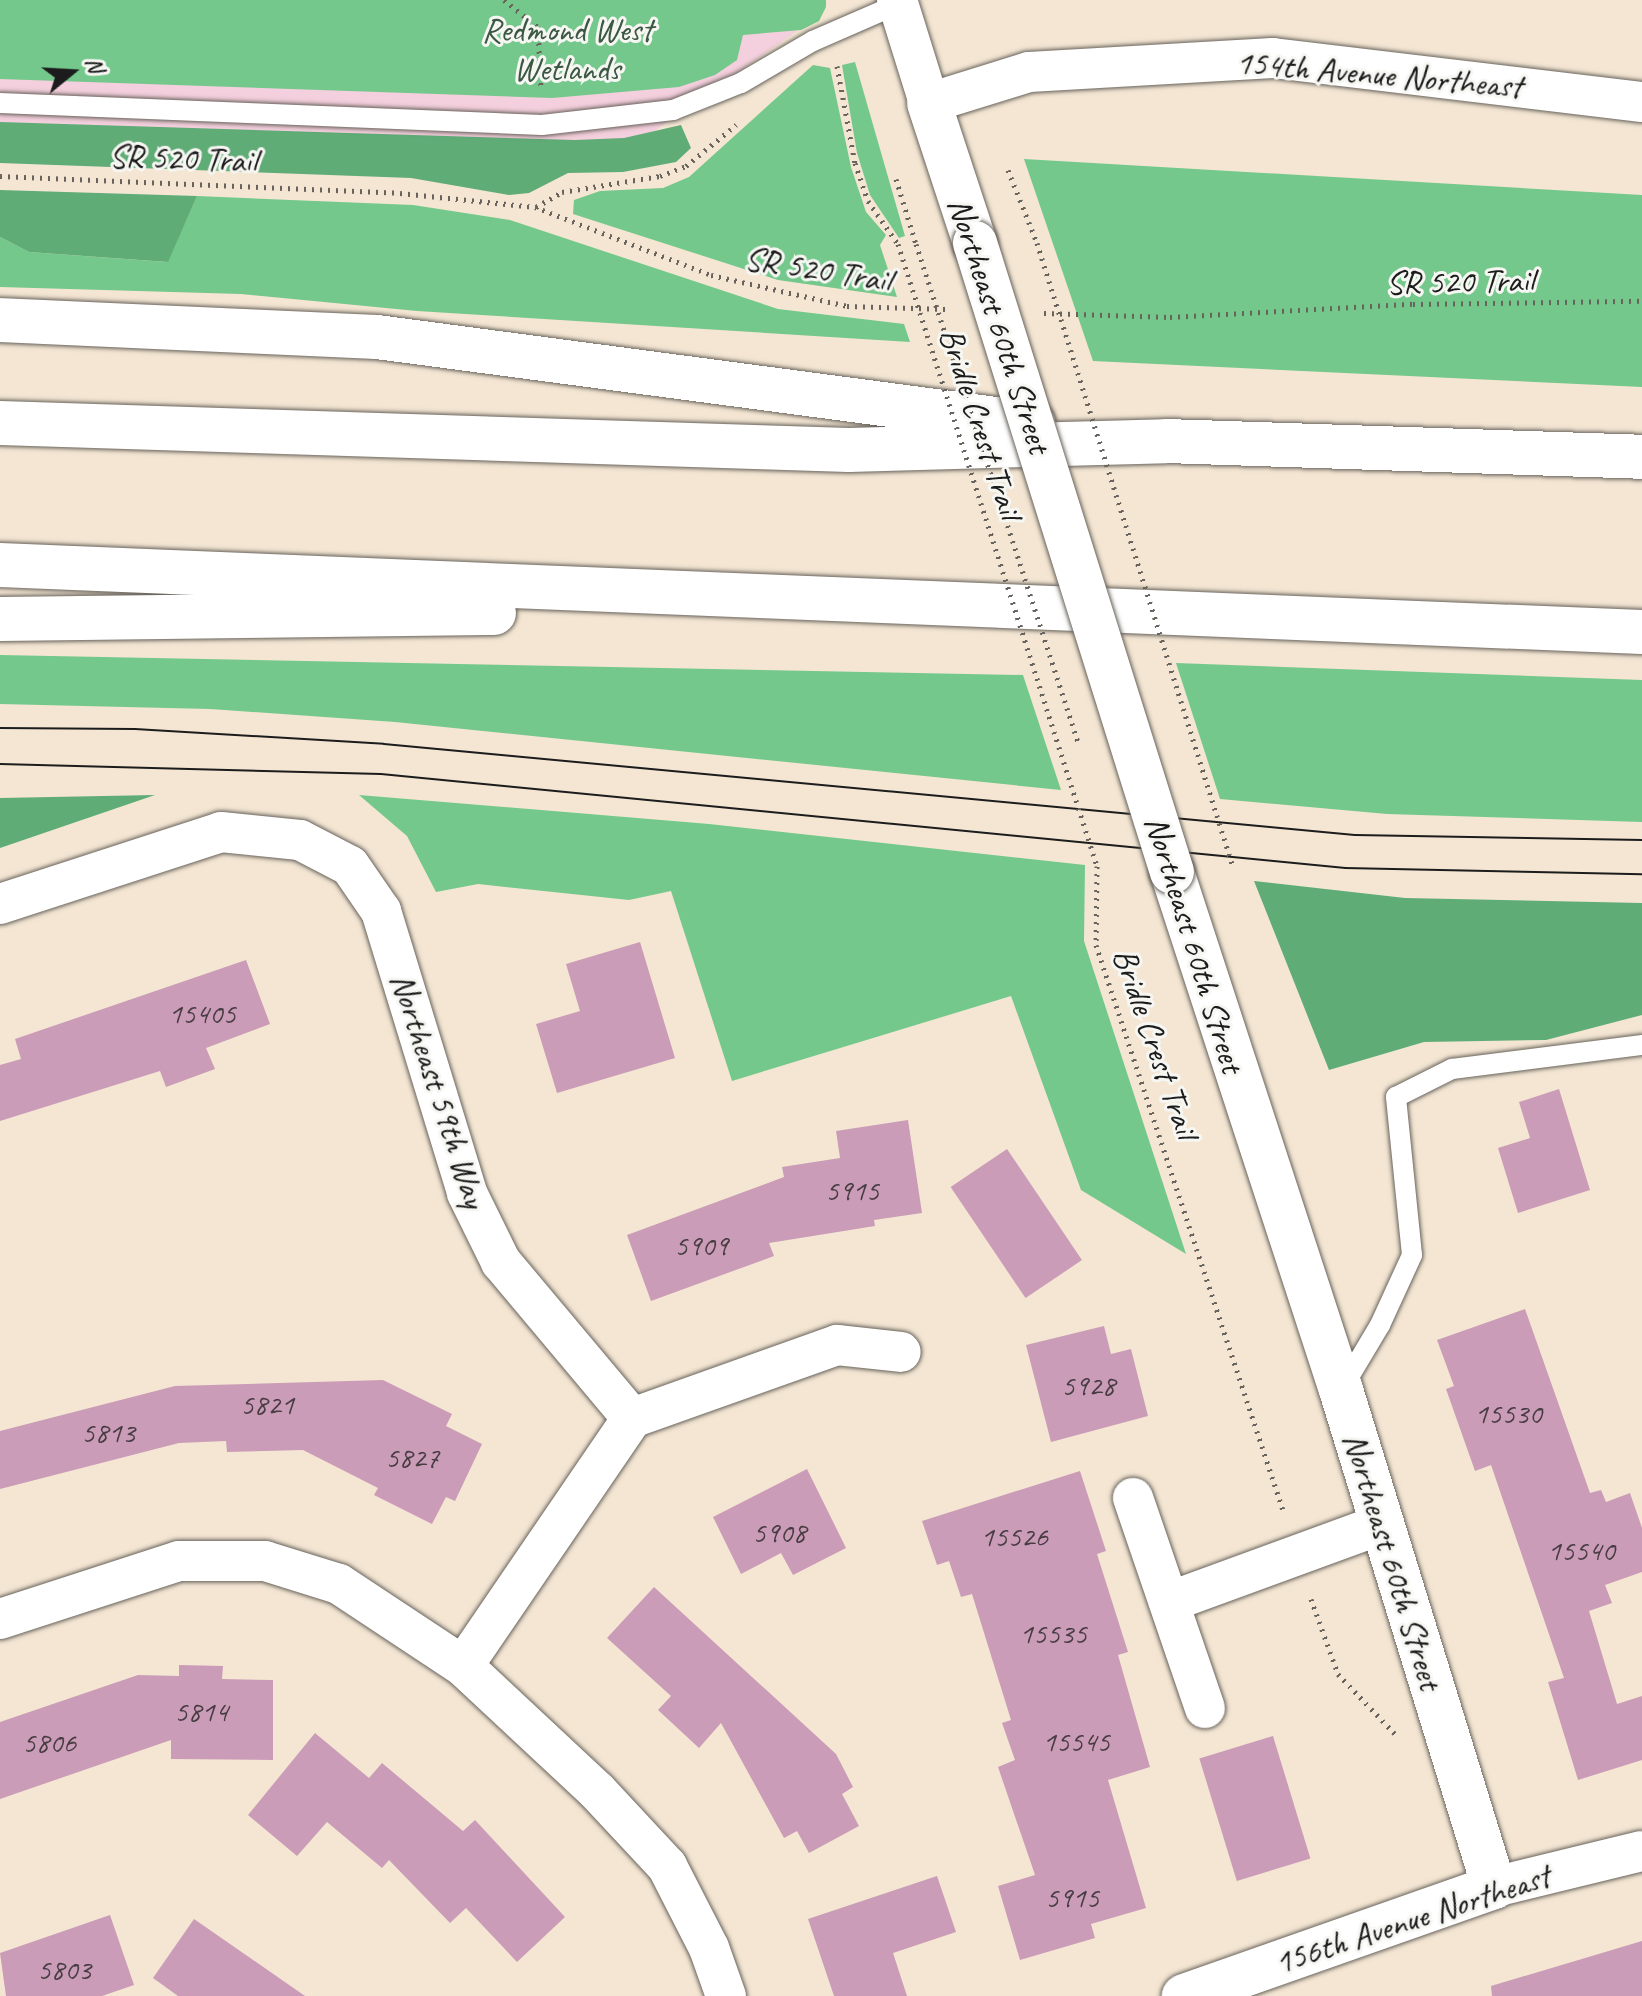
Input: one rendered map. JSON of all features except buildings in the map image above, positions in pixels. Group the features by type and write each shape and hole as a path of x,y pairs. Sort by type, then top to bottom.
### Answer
{"main road":[{"name":"Northeast 60th Street","path":"929,103 1172,872 1341,1390 1494,1887"},
{"path":"0,320 377,337 1166,441"},
{"path":"0,423 849,450 1166,441 1642,457"},
{"path":"0,565 1642,632"},
{"path":"0,619 981,607"},
{"name":"156th Avenue Northeast","path":"1184,1996 1494,1887"}],"street":[{"name":"Northeast 60th Street","path":"897,2 929,103"},
{"name":"154th Avenue Northeast","path":"929,103 1029,72 1273,58 1642,102"},
{"name":"Northeast 59th Way","path":"0,904 221,832 300,840 350,866 381,911 467,1193 501,1262 632,1418"},
{"path":"463,1666 632,1418 837,1345 901,1352"},
{"path":"1133,1498 1205,1708"},
{"path":"1169,1602 1382,1524"},
{"path":"0,1619 179,1561 265,1561 339,1584 463,1666 597,1791 667,1866 709,1948 726,1996"},
{"name":"156th Avenue Northeast","path":"1494,1887 1642,1851"}],"lane":[{"path":"0,103 542,125 673,110 741,83 813,41 897,2"},
{"path":"1341,1390 1380,1325 1412,1255 1396,1097 1452,1069 1642,1045"}],"path":[{"path":"504,0 538,27 542,125"},
{"name":"Bridle Crest Trail","path":"838,70 863,188 898,244 1097,866 1096,945 1298,1555 1338,1674 1398,1737"},
{"path":"1008,170 1037,243 1233,867"},
{"name":"SR 520 Trail","path":"0,176 400,193 535,207 711,275 847,306 955,310"},
{"path":"896,179 1082,753"},
{"name":"SR 520 Trail","path":"1032,312 1170,317 1413,304 1642,301"}],"shaded area":[{"name":"Redmond West Wetlands","path":"0,0 814,0 818,16 626,151 0,127"}],"green space":[{"name":"Redmond West Wetlands","path":"0,0 826,0 826,7 819,21 801,30 743,35 737,60 715,75 679,87 552,98 0,79"},
{"path":"855,62 905,236 899,238 870,195 857,153 842,65"},
{"path":"813,65 830,68 851,167 866,212 886,235 880,245 897,297 778,280 573,214 574,200 600,191 663,188 689,177"},
{"path":"0,122 575,140 624,138 681,125 691,148 676,162 623,172 568,173 529,193 509,195 411,178 0,163"},
{"path":"1024,159 1642,195 1642,387 1093,361"},
{"path":"0,190 197,196 168,262 29,252 0,237"},
{"path":"197,196 413,205 510,220 778,309 904,324 910,342 417,311 241,294 0,287 0,237 29,252 167,262"},
{"path":"0,655 1023,675 1061,790 395,722 210,709 0,704"},
{"path":"1176,663 1642,680 1642,822 1387,814 1220,799"},
{"path":"155,795 0,848 0,798"},
{"path":"359,795 709,824 1085,865 1084,941 1186,1254 1081,1190 1011,996 732,1081 671,891 629,900 478,884 436,892 407,836"},
{"path":"1254,881 1405,898 1642,903 1642,1015 1546,1040 1424,1042 1329,1070"}],"tram line":[{"path":"0,728 135,729 384,744 1355,835 1642,840"},
{"path":"0,764 381,774 1345,868 1642,874"}]}
